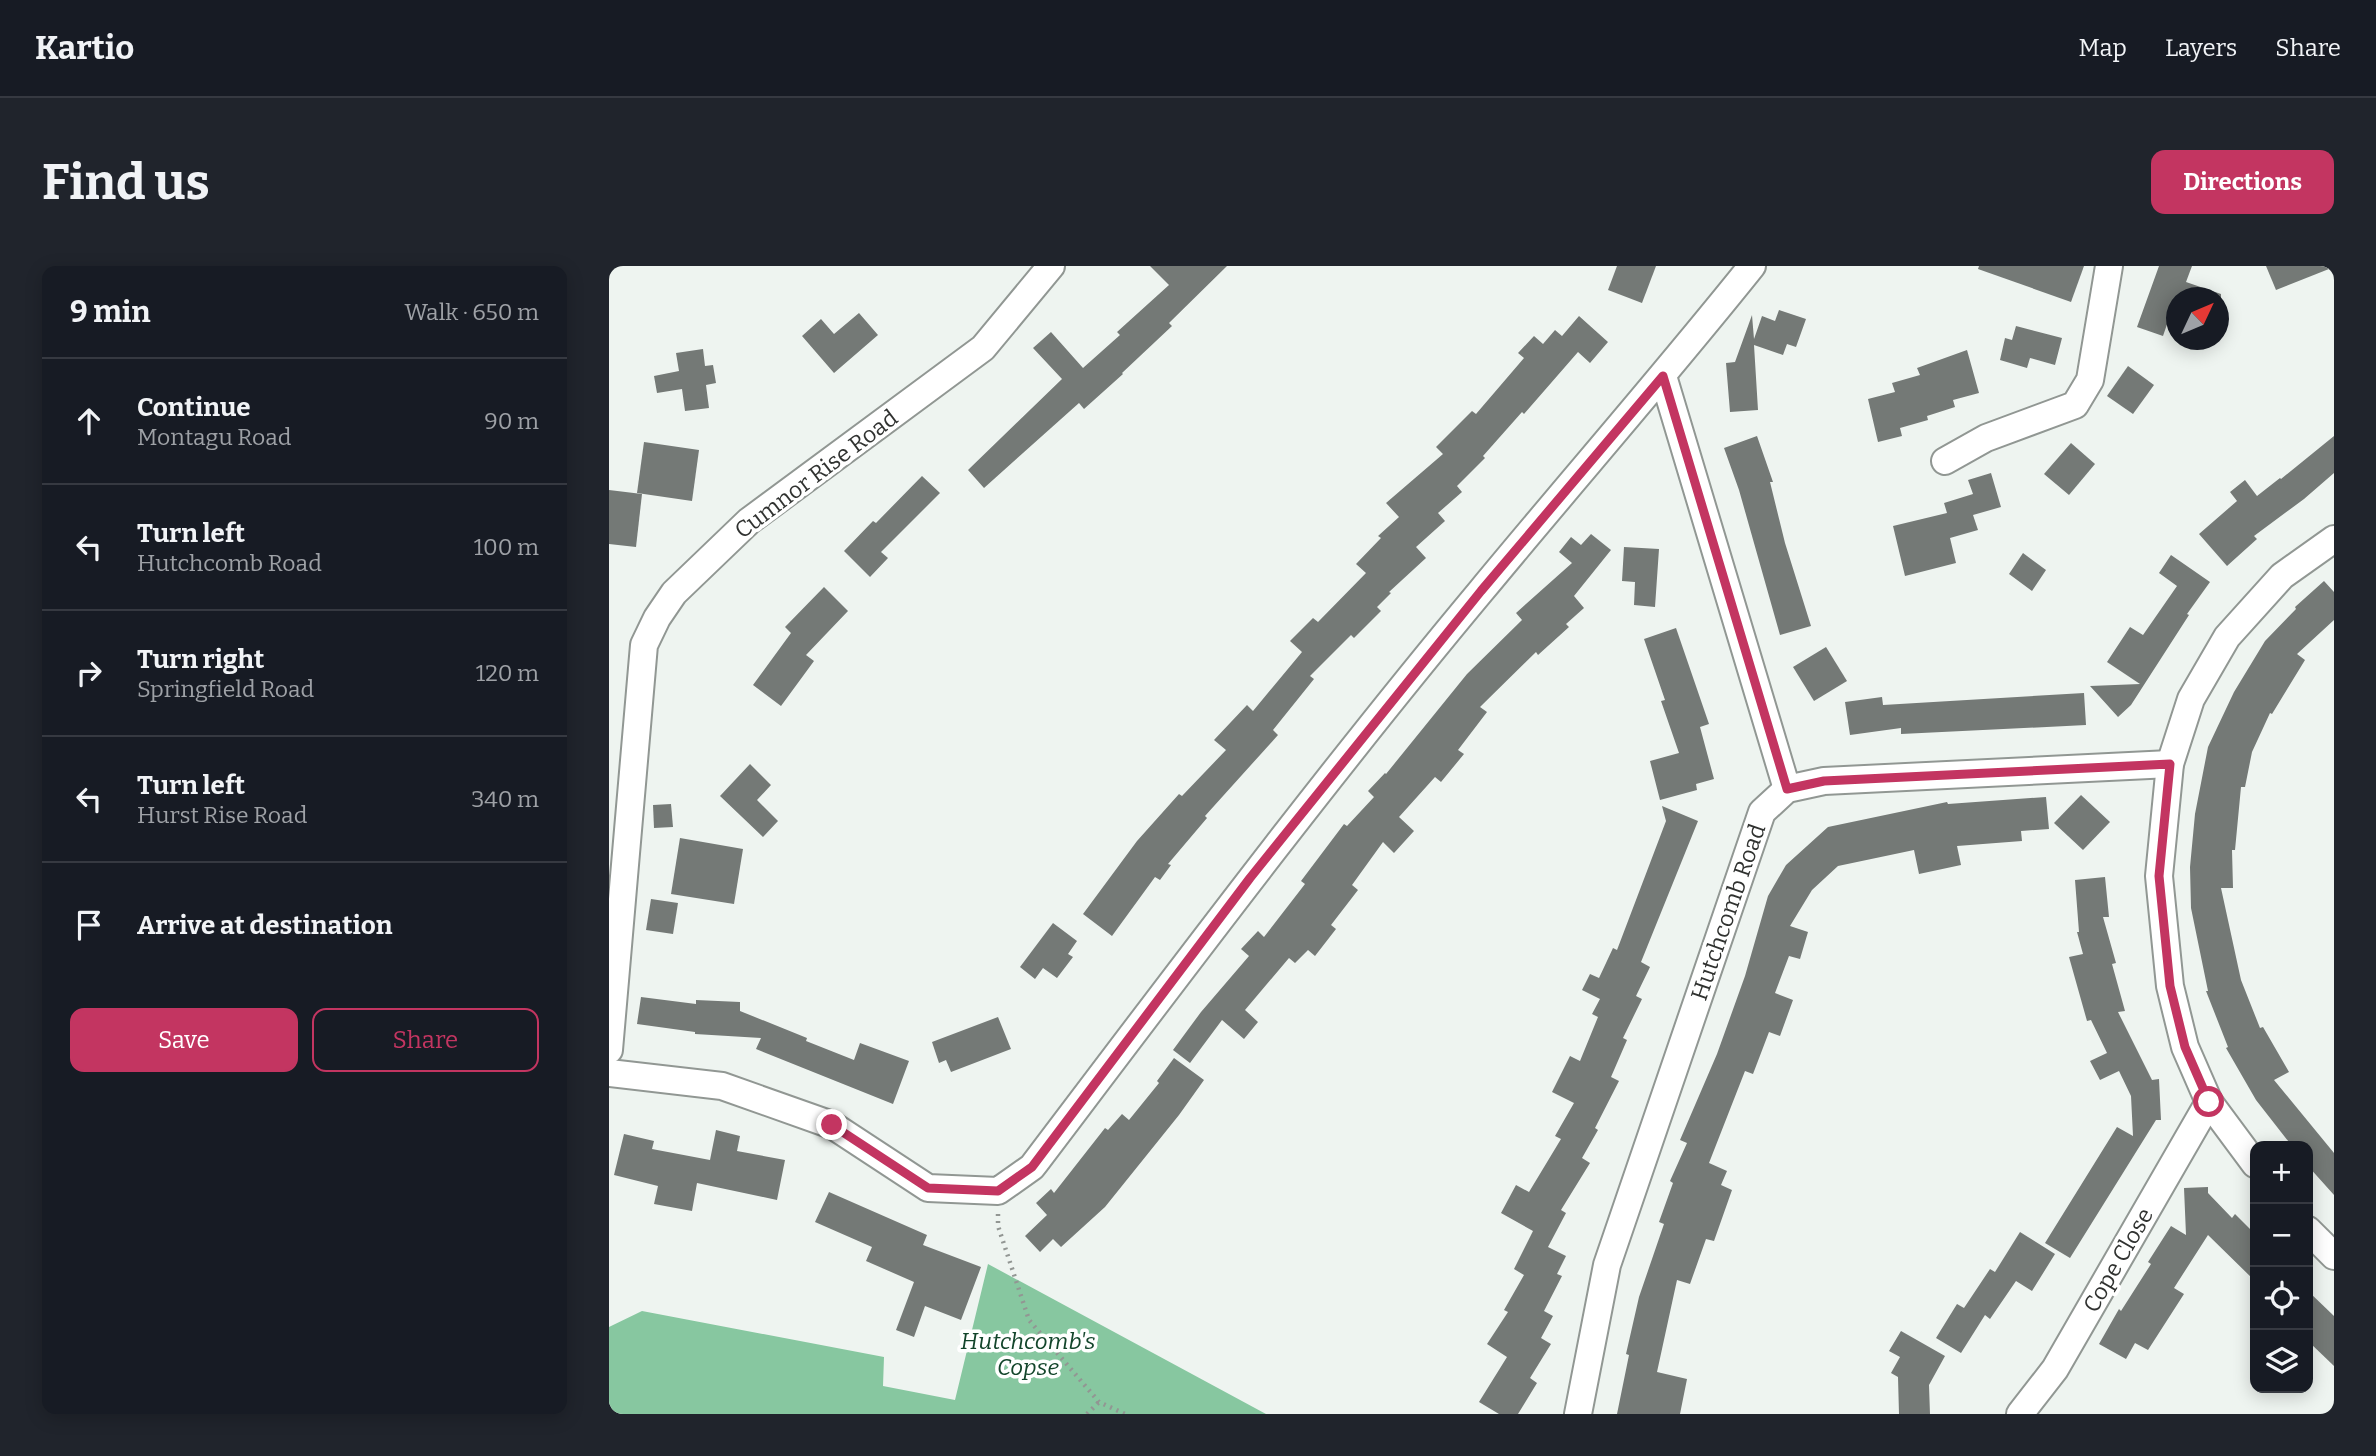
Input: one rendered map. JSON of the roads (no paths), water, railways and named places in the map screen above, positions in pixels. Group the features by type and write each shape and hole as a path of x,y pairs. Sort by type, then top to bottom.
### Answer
{"street":[{"name":"Cumnor Rise Road","path":"609,1050 644,645 657,618 674,593 749,521 983,348 1051,266"},
{"path":"609,1073 722,1087 832,1125 928,1188 998,1191 1032,1167 1250,878 1481,591 1752,266"},
{"path":"1945,461 1986,438 2075,405 2090,380 2109,266"},
{"path":"1663,376 1787,789 1824,781 2170,764"},
{"path":"2250,1157 2209,1102 2185,1047 2170,986 2159,876 2170,764 2191,699 2227,637 2281,576 2334,539"},
{"name":"Hutchcomb Road","path":"1578,1414 1607,1265 1762,812 1787,789"},
{"name":"Cope Close","path":"2020,1414 2056,1369 2209,1102"},
{"path":"2313,1235 2334,1256"}],"park label":[{"name":"Hutchcomb's Copse","path":"1028,1354"}]}
